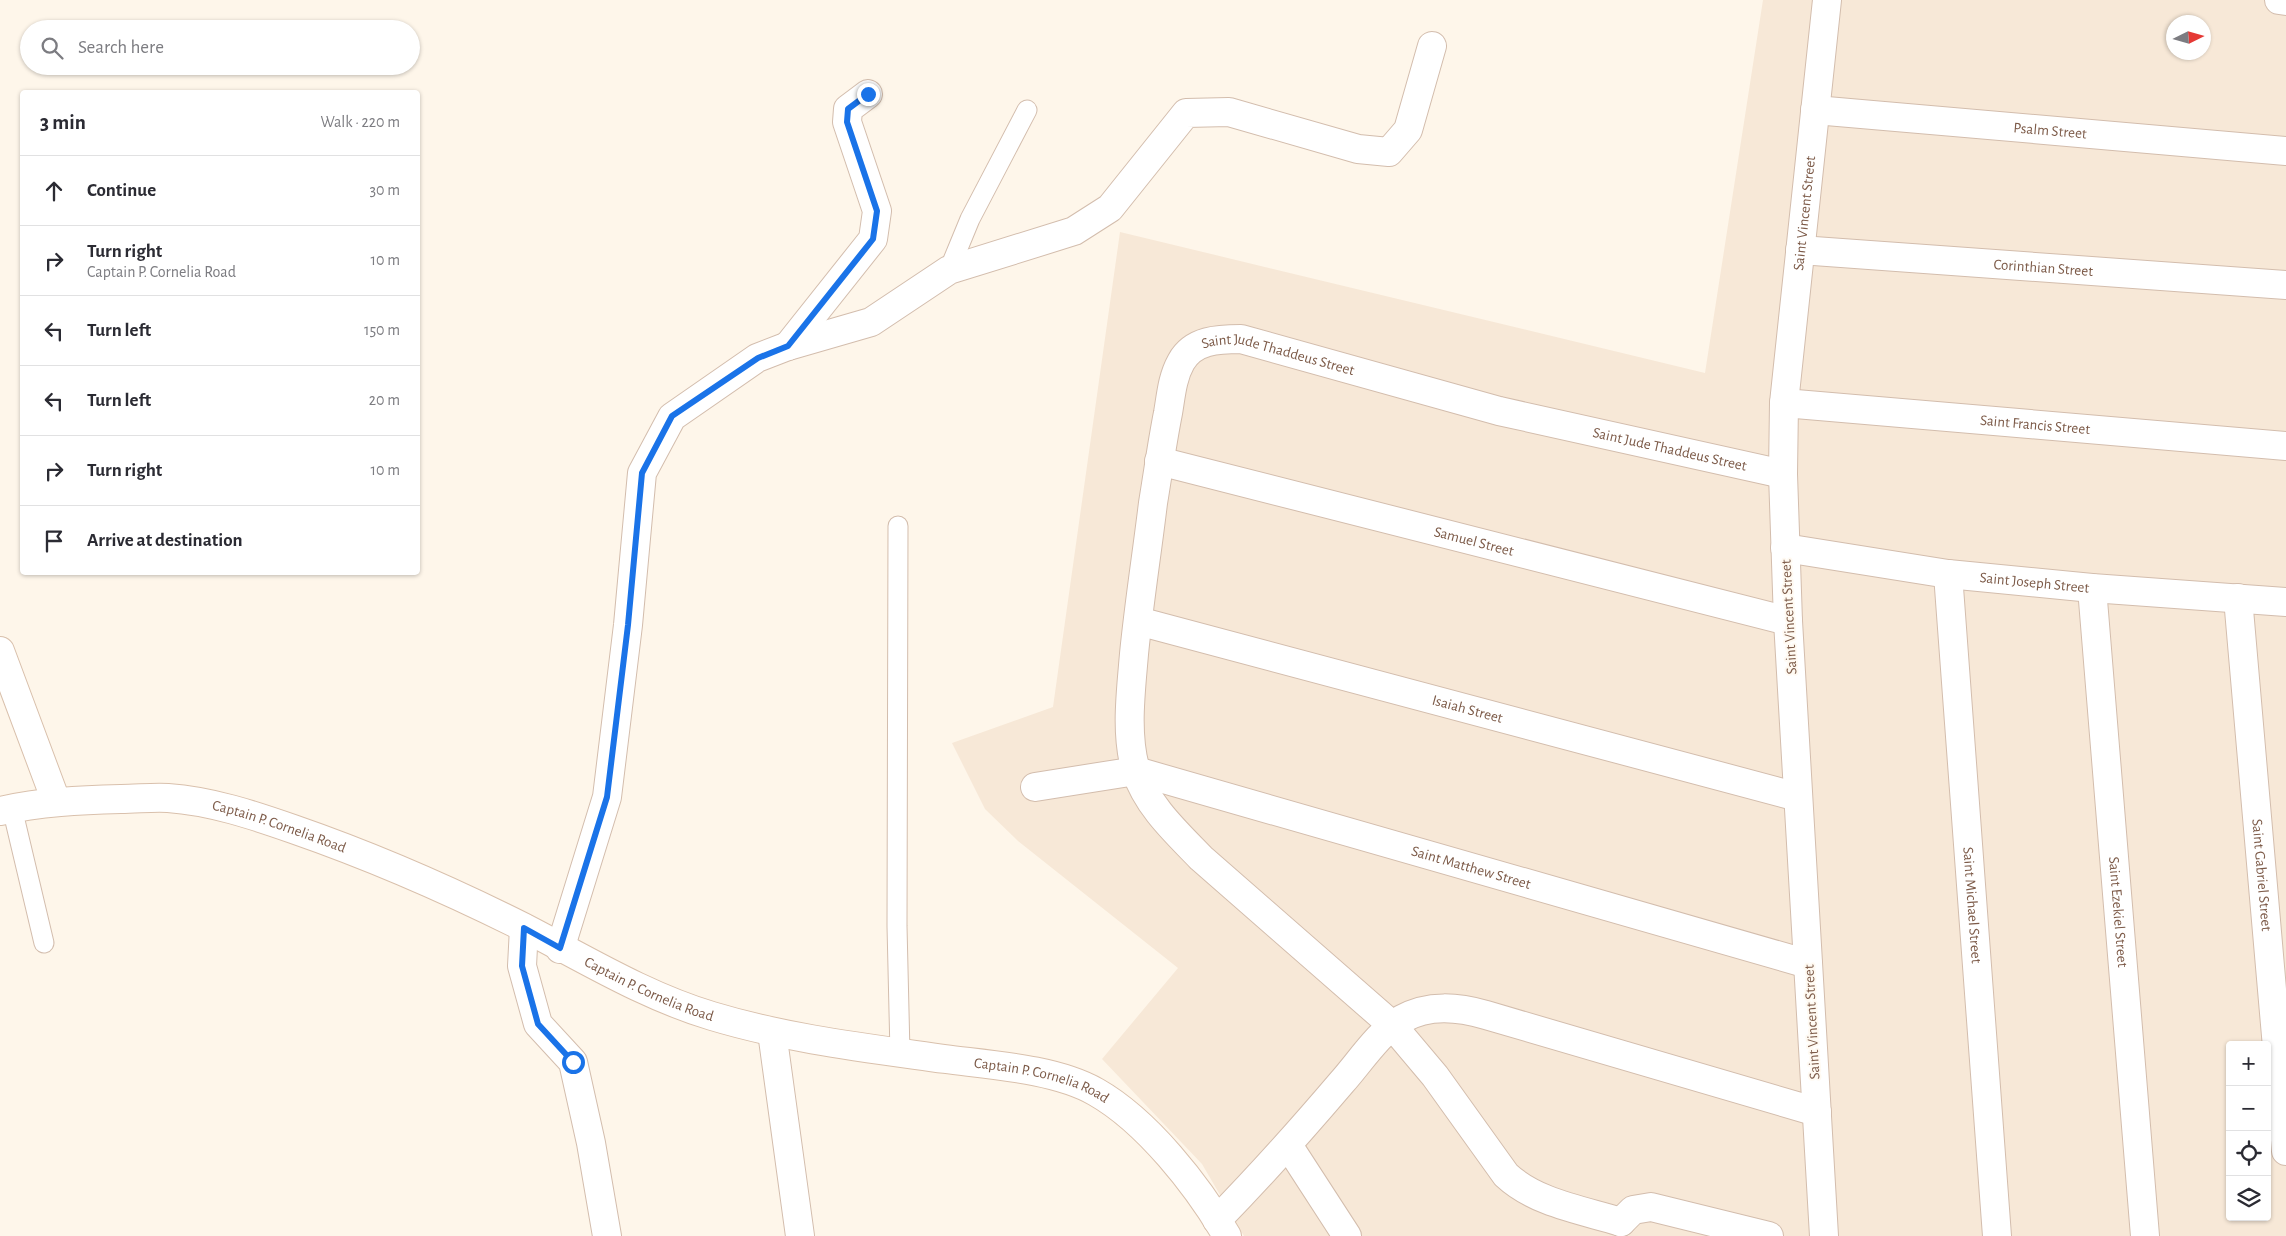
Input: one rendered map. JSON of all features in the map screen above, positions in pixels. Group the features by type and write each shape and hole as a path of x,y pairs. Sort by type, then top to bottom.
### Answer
{"street":[{"name":"Saint Vincent Street","path":"1824,1236 1788,621 1783,474 1784,403 1827,0"},
{"path":"2279,0 2286,1"},
{"path":"560,948 607,797 628,625 642,473 672,416 758,358 788,346 871,322 949,270 1074,231 1110,208 1186,113 1229,112 1358,149 1389,152 1408,130 1432,46"},
{"path":"788,346 873,239 877,211 847,122 848,109 868,94"},
{"name":"Psalm Street","path":"1815,110 2286,151"},
{"name":"Corinthian Street","path":"1800,250 2286,285"},
{"name":"Saint Jude Thaddeus Street","path":"1620,1229 1543,1198 1519,1186 1506,1174 1435,1076 1392,1025 1201,858 1174,830 1150,800 1136,771 1130,736 1130,696 1159,461 1174,378 1181,361 1194,347 1214,340 1241,339 1499,411 1783,474"},
{"name":"Saint Francis Street","path":"1784,403 2286,446"},
{"name":"Samuel Street","path":"1159,461 1788,621"},
{"name":"Saint Joseph Street","path":"1785,548 1948,574 2092,588 2286,602"},
{"name":"Saint Michael Street","path":"1948,574 1997,1236"},
{"name":"Saint Ezekiel Street","path":"2092,588 2146,1236"},
{"name":"Saint Gabriel Street","path":"2238,598 2286,1151"},
{"name":"Isaiah Street","path":"1138,621 1798,797"},
{"path":"0,651 56,801"},
{"path":"1035,787 1136,771"},
{"name":"Saint Matthew Street","path":"1136,771 1808,964"},
{"name":"Captain P. Cornelia Road","path":"6,810 56,801 170,798 241,811 352,849 524,928 655,996 710,1016 772,1032 900,1053 1002,1067 1058,1078 1097,1092 1130,1116 1166,1152 1222,1228"},
{"path":"524,928 522,966 538,1024 573,1062 591,1143 607,1236"},
{"path":"1222,1228 1288,1145 1392,1025 1420,1011 1440,1008 1461,1008 1817,1112"},
{"path":"772,1032 800,1236"},
{"path":"1288,1145 1347,1236"},
{"path":"1620,1229 1633,1210 1650,1208 1769,1236"}],"lane":[{"path":"949,270 970,220 1028,110"},
{"path":"898,526 897,926 900,1053"},
{"path":"6,810 44,943"}],"shaded area":[{"path":"1763,0 2286,0 2286,1236 1244,1236 1202,1164 1102,1059 1178,968 1018,841 985,809 952,743 1053,707 1120,232 1705,373"}],"route":[{"path":"573,1062 538,1024 522,966 524,928 560,948 607,797 628,625 642,473 672,416 758,358 788,346 873,239 877,211 847,122 848,109 868,94"}]}
